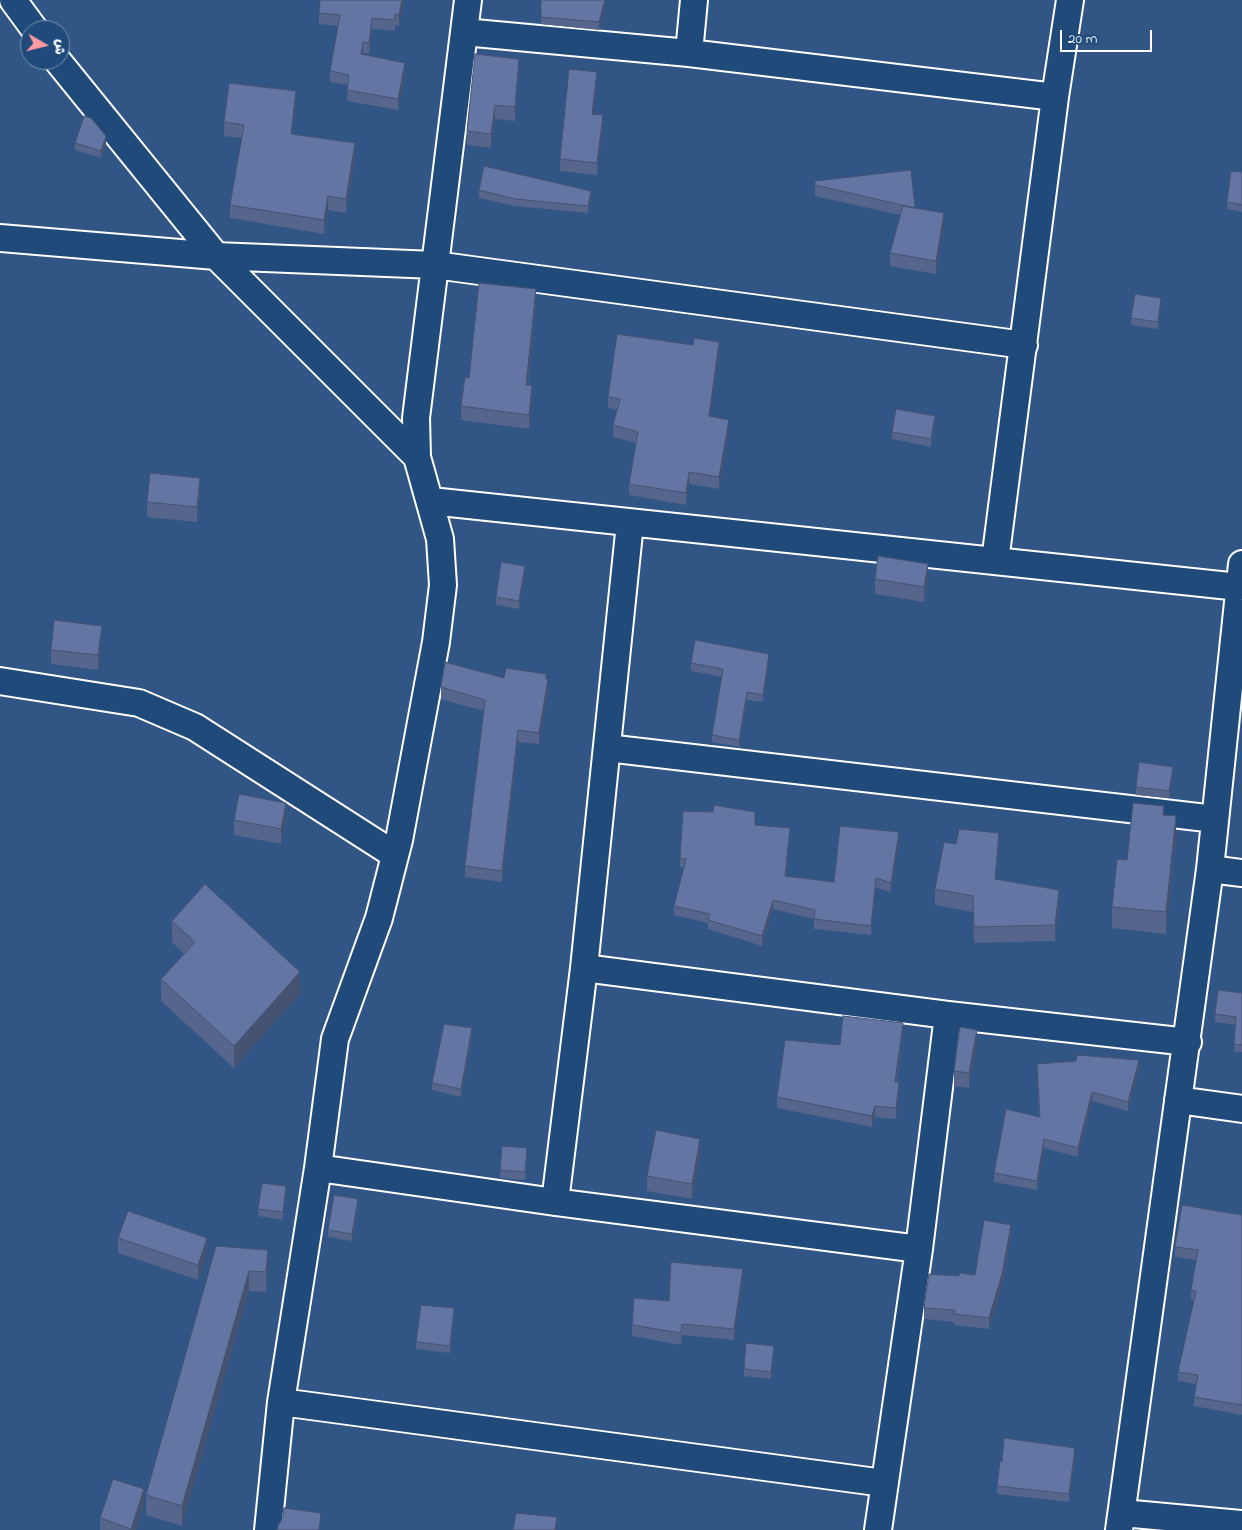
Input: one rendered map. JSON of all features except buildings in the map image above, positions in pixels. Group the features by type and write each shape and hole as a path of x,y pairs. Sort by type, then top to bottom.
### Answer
{"street":[{"path":"13,0 28,20"},
{"path":"268,1530 281,1402 318,1168 335,1039 379,918 395,855 436,642 443,585 440,539 431,501 417,457 416,418 468,0"},
{"path":"689,53 694,0"},
{"path":"994,560 1024,345 1055,97 1070,0"},
{"path":"464,32 689,53 1055,97"},
{"path":"65,70 216,256 417,457"},
{"path":"0,238 216,256 435,265 1024,345"},
{"path":"431,501 994,560 1241,575 1210,869 1188,1042 1178,1100 1120,1522 1242,1524"},
{"path":"555,1202 584,968 630,523"},
{"path":"0,681 139,703 195,727 395,855"},
{"path":"607,748 1215,820"},
{"path":"1210,869 1242,873"},
{"path":"584,968 948,1015 1188,1042"},
{"path":"878,1530 919,1249 948,1015"},
{"path":"1178,1100 1242,1109"},
{"path":"318,1168 555,1202 919,1249"},
{"path":"281,1402 884,1483"}]}
